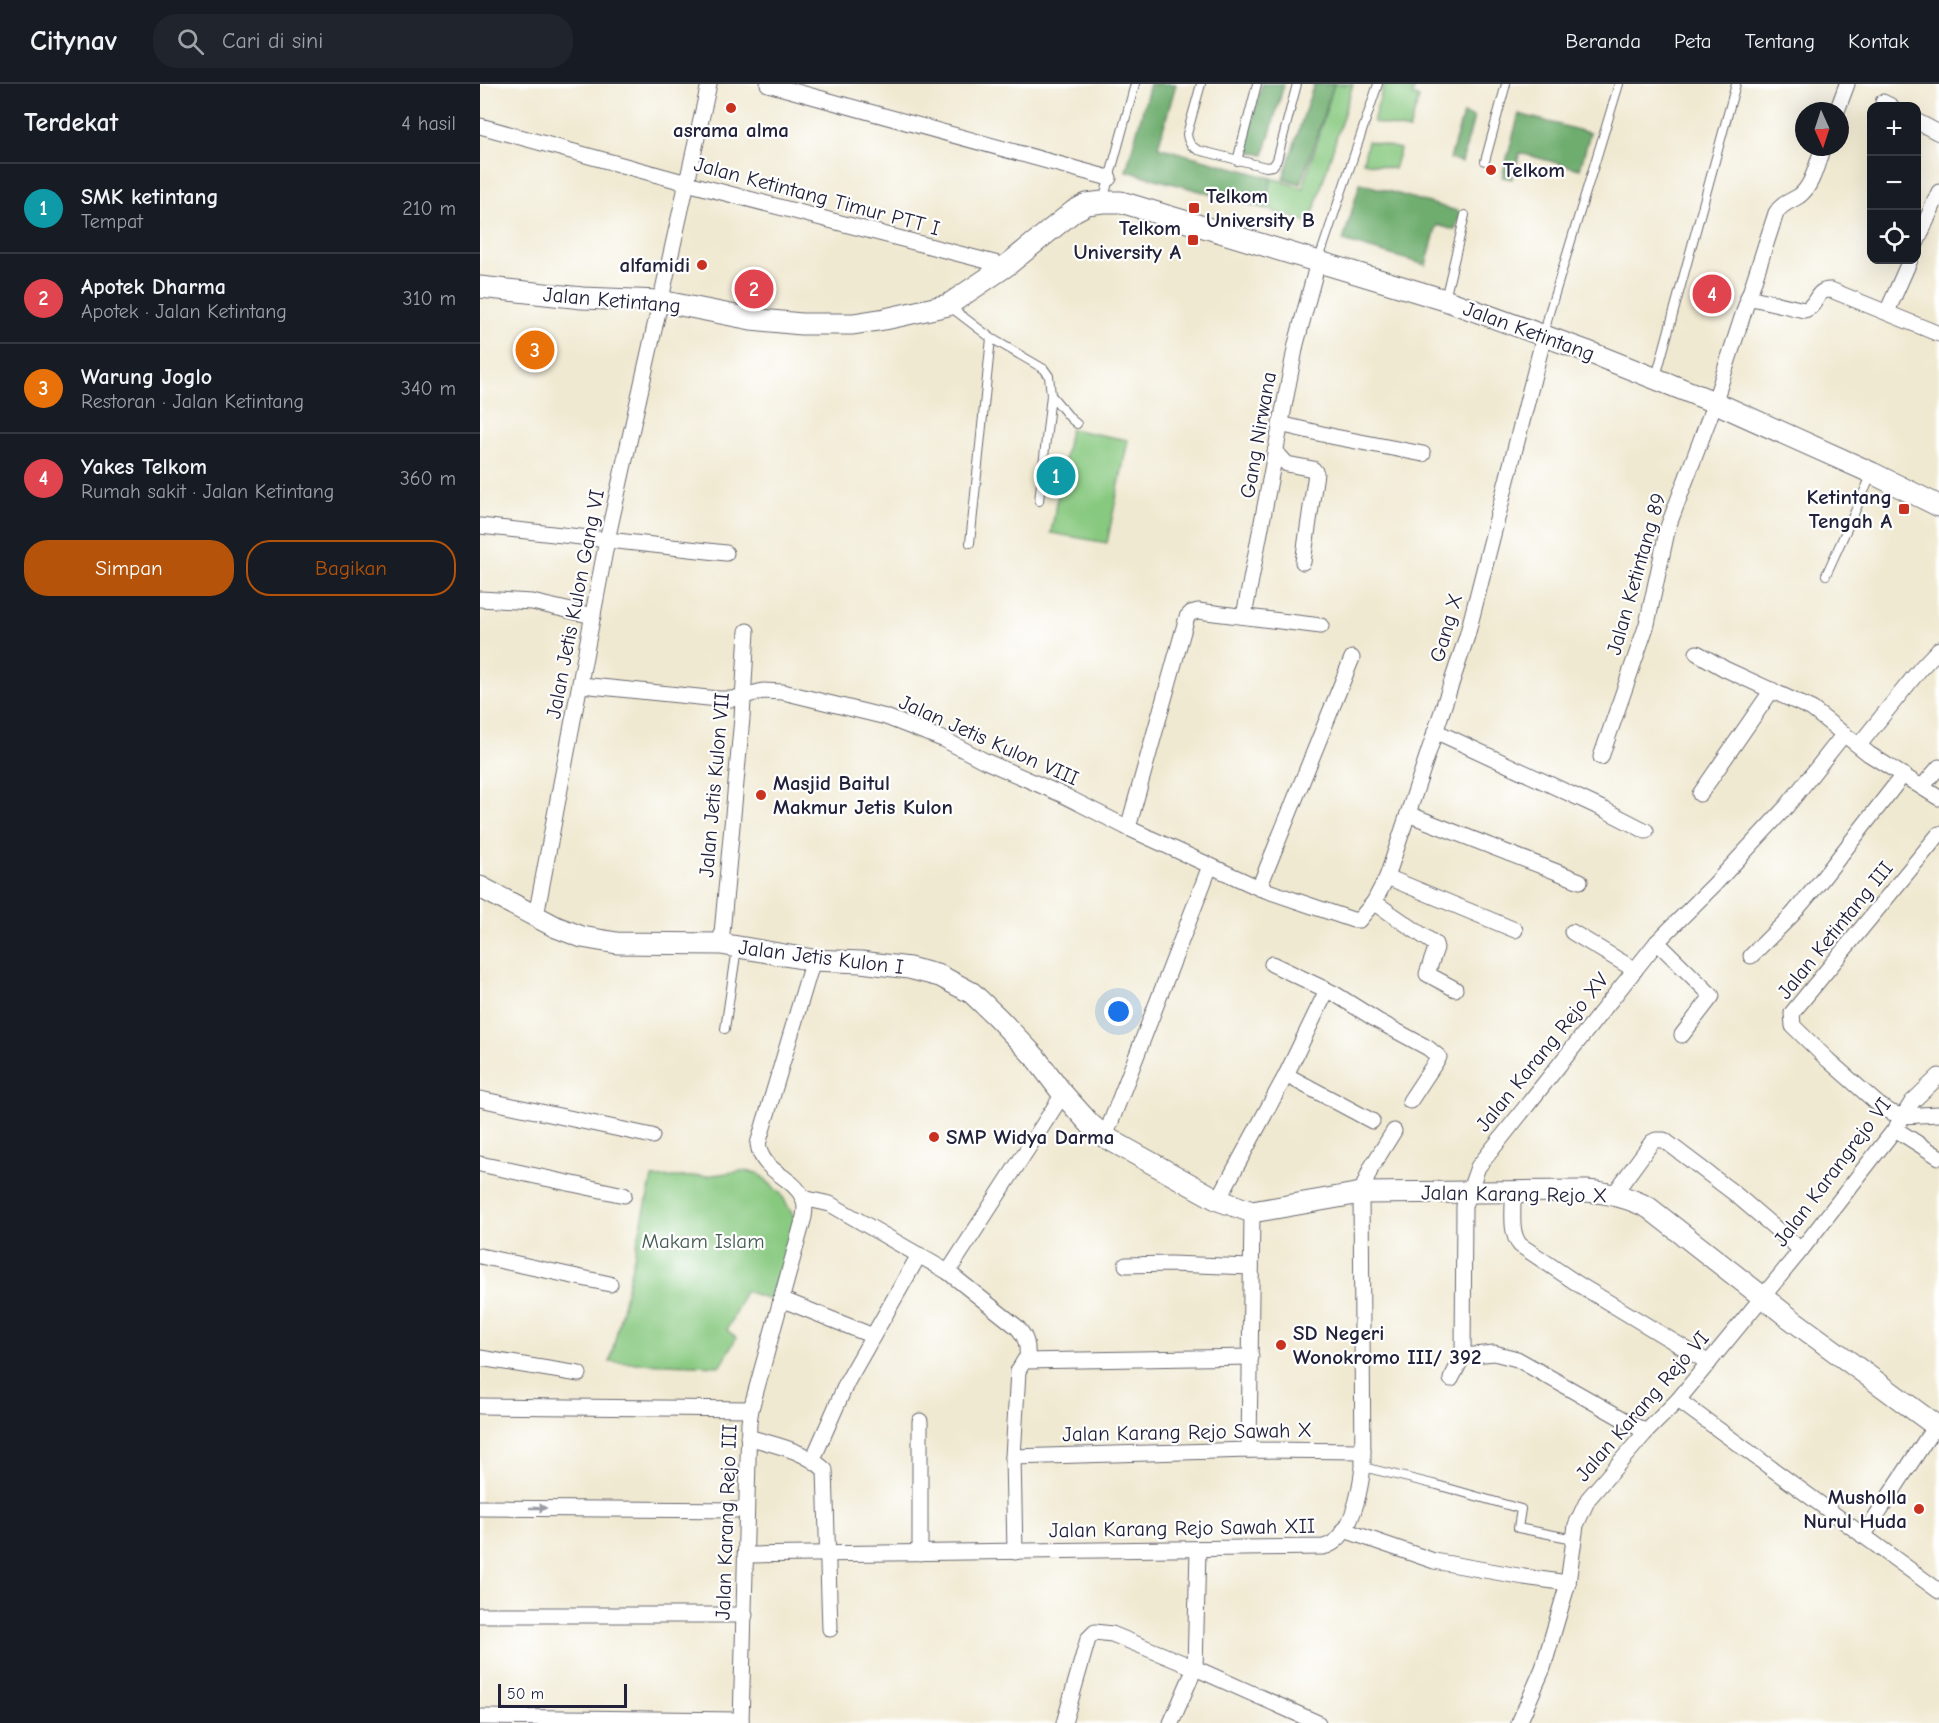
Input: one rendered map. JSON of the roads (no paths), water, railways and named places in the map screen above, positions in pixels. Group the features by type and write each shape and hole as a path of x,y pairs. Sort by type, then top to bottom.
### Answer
{"street":[{"name":"Jalan Jetis Kulon Gang VI","path":"536,916 607,540 709,84"},
{"path":"768,84 1109,178"},
{"path":"1841,102 1848,84"},
{"path":"1921,123 1939,133"},
{"name":"Jalan Ketintang Timur PTT I","path":"480,126 687,183 1006,266"},
{"name":"Jalan Ketintang 89","path":"1601,757 1647,624 1668,527 1714,402 1776,213 1780,207 1805,190 1819,156"},
{"path":"1921,235 1939,192"},
{"name":"Jalan Ketintang","path":"480,287 582,298 660,301 751,319 801,324 853,324 948,305 1006,266 1074,211 1087,204 1103,201 1121,202 1445,300 1544,336 1714,402 1938,502"},
{"name":"Gang Nirwana","path":"1244,616 1296,344 1318,262"},
{"path":"1887,312 1908,264"},
{"path":"1748,297 1804,310 1813,305 1819,293 1831,290 1939,334"},
{"name":"Gang X","path":"1359,920 1374,902 1388,877 1467,636 1544,336"},
{"path":"1280,424 1423,454"},
{"path":"1275,451 1287,464 1313,469 1316,473 1303,562"},
{"path":"480,526 726,553"},
{"path":"480,599 532,602 593,616"},
{"path":"1128,828 1187,616 1198,611 1321,626"},
{"name":"Jalan Jetis Kulon VII","path":"729,945 747,631"},
{"path":"1859,745 1939,649"},
{"path":"1698,653 1725,669 1812,708 1869,754 1939,798"},
{"path":"1260,888 1352,658"},
{"name":"Jalan Jetis Kulon VIII","path":"581,685 718,699 732,699 763,691 783,692 886,717 945,740 982,760 1065,796 1128,828 1260,888 1353,920 1359,920"},
{"path":"1700,794 1772,690"},
{"path":"1435,731 1646,831"},
{"name":"Jalan Karang Rejo XV","path":"1463,1356 1464,1206 1478,1167 1657,942 1714,885 1787,806 1844,734"},
{"path":"1922,787 1939,767"},
{"path":"1751,956 1792,915 1819,883 1903,775"},
{"path":"1408,814 1580,881"},
{"name":"Jalan Ketintang III","path":"1939,834 1792,1013 1793,1026 1856,1086 1890,1112 1939,1157"},
{"path":"1105,1137 1210,866"},
{"path":"1388,877 1515,930"},
{"name":"Jalan Jetis Kulon I","path":"480,887 570,933 599,940 617,943 729,945 813,960 861,962 909,968 940,976 972,993 1035,1058 1090,1124 1105,1137"},
{"path":"1374,902 1435,944 1436,948 1427,974 1455,989"},
{"path":"1572,932 1635,970"},
{"path":"1657,942 1712,996 1682,1035"},
{"path":"813,960 758,1144 760,1154 765,1163 803,1198 830,1204 948,1272 1025,1335 1028,1360"},
{"path":"1272,964 1327,990 1378,1022 1428,1048 1439,1057 1410,1101"},
{"path":"1218,1200 1286,1075 1327,990"},
{"path":"1286,1075 1372,1121"},
{"name":"Jalan Karangrejo VI","path":"1762,1297 1899,1122 1912,1101 1939,1076"},
{"path":"948,1272 1063,1094"},
{"path":"480,1099 652,1136"},
{"path":"1899,1122 1939,1114"},
{"path":"1360,1193 1371,1168 1395,1131"},
{"name":"Jalan Karang Rejo X","path":"1105,1137 1218,1200 1252,1212 1360,1193 1587,1191 1614,1194 1634,1200 1649,1208 1762,1297 1937,1427"},
{"path":"1614,1194 1652,1142 1664,1140 1734,1193 1801,1250"},
{"path":"480,1164 624,1195"},
{"path":"1513,1192 1514,1231 1520,1245 1578,1284 1710,1363"},
{"name":"Jalan Karang Rejo Sawah XII","path":"745,1555 1323,1547 1332,1545 1355,1510 1363,1467 1360,1193"},
{"name":"Jalan Karang Rejo III","path":"741,1721 747,1437 751,1409 804,1217 803,1198"},
{"path":"1250,1450 1252,1212"},
{"path":"813,1459 847,1382 919,1255"},
{"path":"480,1256 610,1284"},
{"path":"1126,1265 1251,1267"},
{"name":"Jalan Karang Rejo VI","path":"1519,1723 1543,1668 1568,1583 1576,1525 1588,1499 1646,1432 1678,1401 1762,1297"},
{"path":"782,1299 873,1336"},
{"path":"1451,1379 1463,1356 1494,1353 1518,1359 1646,1432"},
{"path":"1015,1552 1012,1457 1020,1366 1028,1360 1251,1357"},
{"path":"480,1358 579,1374"},
{"path":"1678,1401 1939,1592"},
{"path":"480,1406 751,1409"},
{"path":"920,1421 920,1553"},
{"path":"1863,1536 1937,1427"},
{"path":"747,1437 792,1450 813,1459 826,1473 830,1629"},
{"name":"Jalan Karang Rejo Sawah X","path":"1012,1457 1250,1450 1363,1450"},
{"path":"480,1508 746,1510"},
{"path":"1344,1530 1434,1561 1568,1583"},
{"path":"1171,1723 1195,1668 1198,1549"},
{"path":"480,1615 745,1615"},
{"path":"1064,1723 1088,1639 1095,1632 1112,1634 1318,1723"},
{"path":"480,1718 741,1721"}],"lane":[{"path":"1103,201 1135,84"},
{"path":"1201,84 1187,134 1192,147 1266,168 1273,166 1278,160 1297,84"},
{"path":"1238,161 1257,84"},
{"path":"1318,262 1378,84"},
{"path":"1485,161 1506,84"},
{"path":"1544,336 1619,84"},
{"path":"1656,379 1736,84"},
{"path":"1445,300 1465,215"},
{"path":"948,305 991,338 1044,369 1049,376 1051,395 1039,501"},
{"path":"970,543 991,338"},
{"path":"1051,395 1077,424"},
{"path":"1826,575 1872,472"},
{"path":"725,1029 729,945"},
{"path":"1363,1467 1521,1509 1518,1528 1574,1539"}],"place":[{"name":"asrama alma","path":"731,108"},
{"name":"Telkom","path":"1491,170"},
{"name":"Telkom University B","path":"1194,208"},
{"name":"Telkom University A","path":"1193,240"},
{"name":"alfamidi","path":"702,265"},
{"name":"Apotek Dharma","path":"754,289"},
{"name":"Yakes Telkom","path":"1712,294"},
{"name":"Warung Joglo","path":"535,350"},
{"name":"SMK ketintang","path":"1056,476"},
{"name":"Ketintang Tengah A","path":"1904,509"},
{"name":"Masjid Baitul Makmur Jetis Kulon","path":"761,795"},
{"name":"SMP Widya Darma","path":"934,1137"},
{"name":"SD Negeri Wonokromo III/ 392","path":"1281,1345"},
{"name":"Musholla Nurul Huda","path":"1919,1509"}],"park label":[{"name":"Makam Islam","path":"703,1241"}]}
